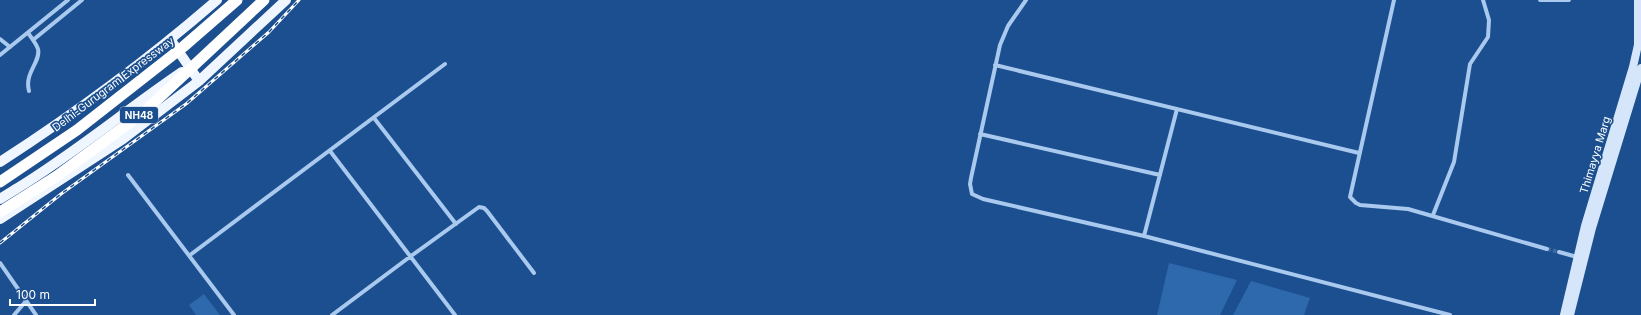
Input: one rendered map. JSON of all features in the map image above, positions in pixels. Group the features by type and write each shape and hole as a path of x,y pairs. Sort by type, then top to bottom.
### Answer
{"highway":[{"name":"Delhi-Gurugram Expressway","path":"0,182 77,130 183,47 237,0"},
{"name":"NH48","path":"0,212 57,176 144,112 264,0"}],"main road":[{"path":"0,162 89,102 170,39 217,0"},
{"path":"0,219 123,139 199,81 286,0"},
{"path":"170,39 199,81"},
{"path":"0,199 108,127 140,100 203,57"}],"street":[{"path":"0,55 68,0"},
{"path":"32,40 82,0"},
{"path":"1026,0 1004,34 995,66 970,184 972,194 978,197 1144,236 1450,315"},
{"path":"1394,0 1350,193 1352,201 1360,205 1399,207 1433,215 1547,248"},
{"path":"1433,215 1454,162 1470,64 1488,37 1489,20 1483,0"},
{"path":"1540,0 1569,0"},
{"name":"Thimayya Marg","path":"1564,315 1577,258 1633,67 1638,45 1638,0"},
{"path":"28,33 38,53 28,78 29,91"},
{"path":"0,38 10,47"},
{"path":"190,255 445,64"},
{"path":"995,66 1360,154"},
{"name":"Thimayya Marg","path":"1570,315 1592,228 1641,68"},
{"path":"1144,236 1177,109"},
{"path":"374,118 456,224"},
{"path":"980,134 1160,175"},
{"path":"330,151 455,315"},
{"path":"128,175 234,315"},
{"path":"332,315 476,208 484,208 534,273"},
{"path":"1558,252 1577,258"},
{"path":"0,263 36,315"},
{"path":"14,315 26,302"}],"shaded area":[{"path":"1169,263 1237,280 1220,315 1157,315"},
{"path":"1251,281 1310,298 1304,315 1233,315"},
{"path":"204,294 220,315 196,315 189,305"}],"tunnel":[{"path":"1547,249 1559,252"}],"railway":[{"path":"0,243 61,194 186,104 269,32 299,0"}]}
